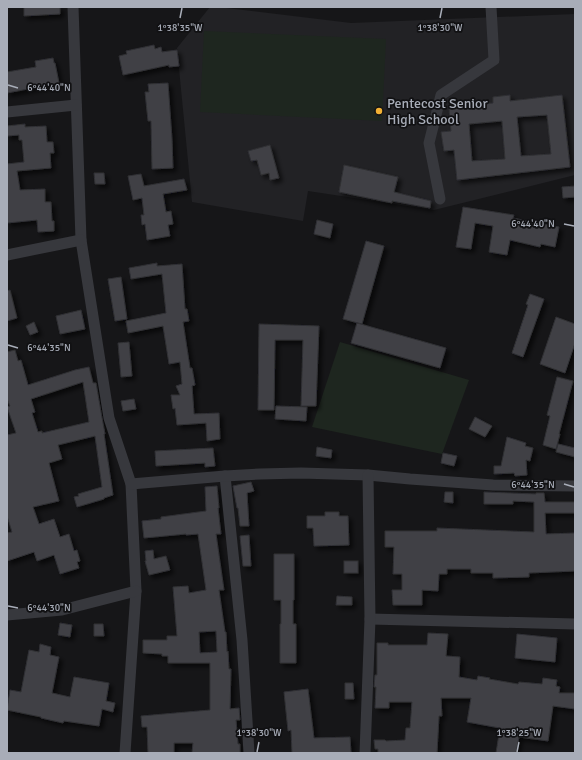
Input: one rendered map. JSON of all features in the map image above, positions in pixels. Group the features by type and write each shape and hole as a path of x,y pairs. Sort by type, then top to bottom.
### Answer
{"street":[{"path":"73,7 81,240 109,418 131,484 136,591 125,753"},
{"path":"440,199 429,143 441,95 494,60 491,7"},
{"path":"7,112 76,105"},
{"path":"7,255 81,240"},
{"path":"131,484 225,476 294,474 368,475 493,485 575,486"},
{"path":"365,753 370,619 368,475"},
{"path":"225,476 242,640 249,753"},
{"path":"7,615 62,610 136,591"},
{"path":"370,619 575,624"}],"shaded area":[{"name":"Pentecost Senior High School","path":"210,7 351,23 575,14 575,175 434,210 308,191 303,221 192,202 177,48"},
{"path":"204,31 386,39 382,121 200,112"},
{"path":"340,342 469,380 442,454 312,427"}],"building":[{"path":"24,7 60,7 60,14 24,16"},
{"path":"154,45 155,49 161,47 162,52 177,50 179,66 169,67 169,65 123,75 119,56 127,54 126,51"},
{"path":"53,58 59,83 7,93 7,72 36,67 35,61"},
{"path":"168,83 173,168 152,169 151,121 148,121 145,92 149,92 148,84"},
{"path":"510,95 510,101 562,95 570,167 457,180 454,150 444,151 441,132 451,131 449,108 493,103 493,97","holes":["547,115 551,154 521,156 517,117","502,121 505,159 472,161 469,124"]},
{"path":"25,124 25,127 46,126 47,142 53,142 54,153 50,153 51,168 17,171 20,190 45,189 45,202 51,202 54,231 38,232 37,220 7,223 7,164 24,162 22,140 19,140 19,135 7,136 7,126"},
{"path":"270,145 279,178 270,180 269,173 261,175 257,160 251,161 248,151"},
{"path":"344,165 398,177 394,192 431,201 430,208 392,201 392,203 339,192"},
{"path":"94,173 104,173 105,184 95,184"},
{"path":"141,174 144,186 184,179 187,190 163,194 166,212 171,211 173,224 168,225 170,236 147,240 145,224 142,225 141,215 144,215 142,198 133,200 128,176"},
{"path":"575,186 575,197 563,198 562,187"},
{"path":"463,207 514,215 513,218 559,227 555,247 541,244 540,247 510,240 507,255 489,252 493,226 475,223 471,249 456,247"},
{"path":"317,220 333,224 330,238 314,234"},
{"path":"366,241 384,246 362,324 343,319"},
{"path":"157,263 157,266 182,264 185,309 187,309 189,321 183,322 190,368 192,368 195,385 192,386 194,414 219,413 220,439 207,441 206,423 177,425 175,408 173,409 171,395 180,395 176,386 182,384 180,362 169,364 163,326 128,333 126,321 166,313 162,274 131,279 129,268"},
{"path":"121,277 127,319 115,321 108,279"},
{"path":"10,290 17,318 7,321 7,291"},
{"path":"530,294 544,299 523,357 512,353 528,305 526,304"},
{"path":"81,310 85,329 60,334 56,316"},
{"path":"556,317 575,324 575,343 565,373 540,364"},
{"path":"34,322 38,332 30,335 26,326"},
{"path":"357,323 446,348 440,368 351,343"},
{"path":"259,324 319,326 316,406 301,406 303,340 275,340 274,410 258,410"},
{"path":"129,342 132,376 121,377 118,343"},
{"path":"15,350 18,361 21,360 28,385 89,367 93,383 96,383 105,434 113,495 77,507 74,497 79,496 78,494 102,487 95,436 58,445 62,459 49,463 59,501 33,507 39,524 54,519 60,537 69,534 74,551 77,550 80,561 77,562 79,568 60,574 54,555 37,561 34,552 7,561 7,533 12,532 7,516 7,435 16,433 7,407 10,406 7,399 7,352","holes":["83,382 89,422 42,433 42,431 38,432 32,413 35,412 31,399"]},
{"path":"557,377 573,381 556,449 543,445 550,416 547,415"},
{"path":"134,399 136,409 123,411 121,401"},
{"path":"276,406 307,407 306,421 275,419"},
{"path":"475,417 492,426 485,437 469,429"},
{"path":"507,437 526,443 525,446 533,448 530,461 526,460 527,475 515,476 514,473 494,474 494,466 501,466"},
{"path":"558,444 575,448 575,457 556,452"},
{"path":"317,447 332,450 331,458 316,456"},
{"path":"213,448 215,466 205,467 205,463 156,466 155,451"},
{"path":"443,453 457,456 454,466 441,463"},
{"path":"251,482 254,491 247,493 249,526 240,526 233,486"},
{"path":"217,486 221,534 216,534 224,590 219,590 226,632 229,669 231,669 230,709 239,708 240,720 236,720 240,753 192,753 193,743 174,743 174,753 148,753 147,727 142,727 141,716 210,710 210,663 168,663 168,656 162,656 162,654 143,653 143,640 167,640 167,636 177,636 173,587 188,586 189,593 206,590 198,534 144,538 142,521 206,511 205,487","holes":["216,631 217,652 200,653 199,632"]},
{"path":"445,492 453,492 453,503 444,502"},
{"path":"484,492 544,493 545,502 575,502 575,513 545,513 546,534 575,533 575,571 529,573 529,577 493,578 493,573 471,573 471,569 447,569 447,574 439,574 438,591 422,590 422,605 393,605 392,590 402,590 402,574 393,574 394,547 385,547 385,531 437,531 437,528 534,532 534,502 513,501 513,504 484,504"},
{"path":"325,512 339,512 339,516 348,516 349,545 314,546 313,528 307,528 307,516 325,516"},
{"path":"249,535 251,566 243,566 240,536"},
{"path":"153,550 154,559 166,556 170,570 149,575 145,561 145,551"},
{"path":"274,554 294,554 293,624 296,624 296,663 280,663 281,600 274,600"},
{"path":"344,561 358,561 358,573 344,573"},
{"path":"337,596 352,597 352,605 336,605"},
{"path":"60,623 72,625 70,637 58,635"},
{"path":"94,624 103,624 104,636 94,636"},
{"path":"428,633 448,634 446,656 460,657 459,677 477,680 478,676 518,684 519,682 542,684 543,678 557,680 556,686 560,687 559,693 575,693 575,709 553,706 548,741 519,737 516,753 496,753 500,728 467,722 471,698 441,698 442,716 439,716 437,753 378,753 378,749 375,749 374,740 405,740 406,728 410,728 412,702 389,702 389,708 375,708 376,687 374,687 375,675 377,675 377,643 388,643 388,645 427,645"},
{"path":"517,634 557,638 555,662 515,658"},
{"path":"40,644 51,647 50,655 59,657 52,693 70,697 74,677 109,683 106,701 115,703 113,712 102,709 99,726 64,721 63,723 7,710 10,690 21,692 29,650 39,652"},
{"path":"345,683 353,683 354,699 345,699"},
{"path":"308,689 314,738 350,737 351,753 292,753 291,730 288,731 284,692"}],"place":[{"name":"Pentecost Senior High School","path":"379,111"}]}
